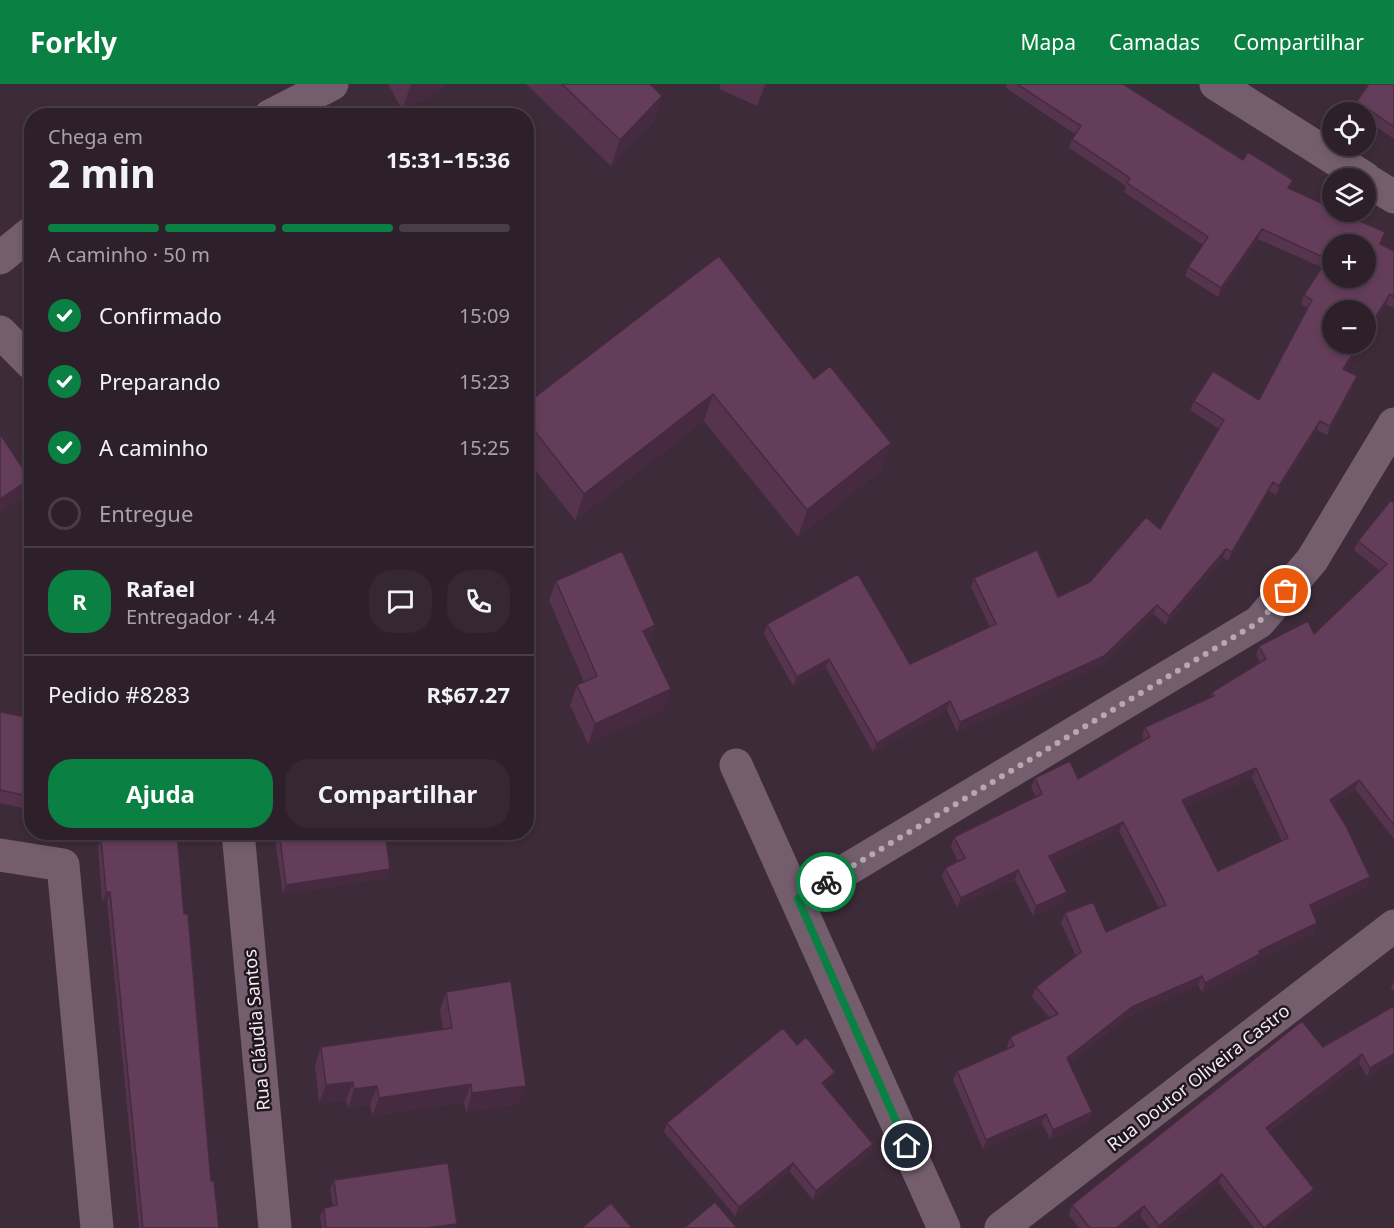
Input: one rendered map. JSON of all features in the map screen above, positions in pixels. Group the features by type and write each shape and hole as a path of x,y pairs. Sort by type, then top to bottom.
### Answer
{"street":[{"path":"286,108 332,84"},
{"path":"1216,84 1348,168"},
{"path":"1376,186 1394,197"},
{"path":"0,258 24,238"},
{"path":"0,332 24,356"},
{"path":"798,899 1259,622 1312,560 1394,424"},
{"path":"736,765 944,1228"},
{"name":"Rua Cláudia Santos","path":"239,840 275,1228"},
{"path":"0,855 63,865 97,1228"},
{"name":"Rua Doutor Oliveira Castro","path":"1002,1228 1394,926"}],"building":[{"path":"562,84 650,84 662,96 620,140"},
{"path":"1017,84 1123,84 1243,160 1248,152 1293,180 1288,188 1322,203 1322,222 1362,222 1385,232 1380,244 1394,251 1394,297 1390,294 1376,316 1376,300 1322,300 1322,354 1353,354 1343,369 1357,376 1330,426 1320,421 1279,486 1273,482 1232,552 1226,549 1169,616 1157,605 1104,656 960,722 950,701 877,743 829,659 797,677 767,624 858,574 910,664 996,624 974,578 1037,550 1058,597 1090,582 1146,517 1160,529 1224,420 1194,401 1213,371 1259,400 1312,300 1304,295 1322,267 1322,288 1376,288 1376,234 1322,234 1322,257 1262,229 1221,288 1188,267 1208,237 1127,183 1130,178 1072,139 1081,126"},
{"path":"1369,84 1394,84 1394,127 1376,114 1376,102 1357,101"},
{"path":"719,256 814,379 830,366 891,443 807,510 713,394 584,494 534,430 534,398"},
{"path":"0,434 24,470 24,483 0,499"},
{"path":"1391,500 1394,503 1394,825 1359,780 1330,800 1346,826 1370,877 1310,905 1317,923 1259,951 1260,954 1205,983 1202,976 1132,1007 1067,1058 1092,1112 1053,1130 1046,1114 986,1140 957,1071 1014,1046 1010,1037 1058,1014 1036,987 1081,952 1065,913 1093,902 1106,932 1166,905 1123,822 1049,856 1067,892 1036,906 1018,870 961,898 945,868 965,858 954,837 1042,794 1035,778 1070,761 1078,779 1150,737 1145,727 1214,696 1212,692 1266,659 1259,646 1308,621 1314,634 1387,564 1358,541","holes":["1256,768 1288,838 1218,871 1182,800"]},
{"path":"622,551 655,625 643,631 671,689 595,724 577,685 597,676 556,581"},
{"path":"0,712 24,716 24,795 0,790"},
{"path":"101,840 178,840 184,914 188,914 211,1181 214,1181 219,1228 143,1228 110,892 106,892"},
{"path":"280,840 386,840 390,869 286,885"},
{"path":"511,981 526,1086 472,1093 471,1084 379,1098 377,1086 354,1089 353,1082 326,1085 321,1047 452,1028 446,992"},
{"path":"1394,1006 1394,1054 1370,1068 1362,1054 1266,1128 1314,1189 1264,1228 1222,1174 1159,1226 1144,1206 1116,1228 1090,1228 1072,1205 1302,1021 1323,1047"},
{"path":"783,1028 797,1045 806,1037 835,1072 822,1083 873,1144 816,1191 793,1163 739,1207 667,1123"},
{"path":"448,1163 457,1224 426,1228 326,1228 324,1208 337,1205 334,1180"},
{"path":"715,1202 737,1228 684,1228"},
{"path":"611,1203 632,1228 583,1228 583,1227"}],"way so far":[{"path":"826,882 1259,622 1286,591"}],"route":[{"path":"826,882 798,899 907,1146"}]}
